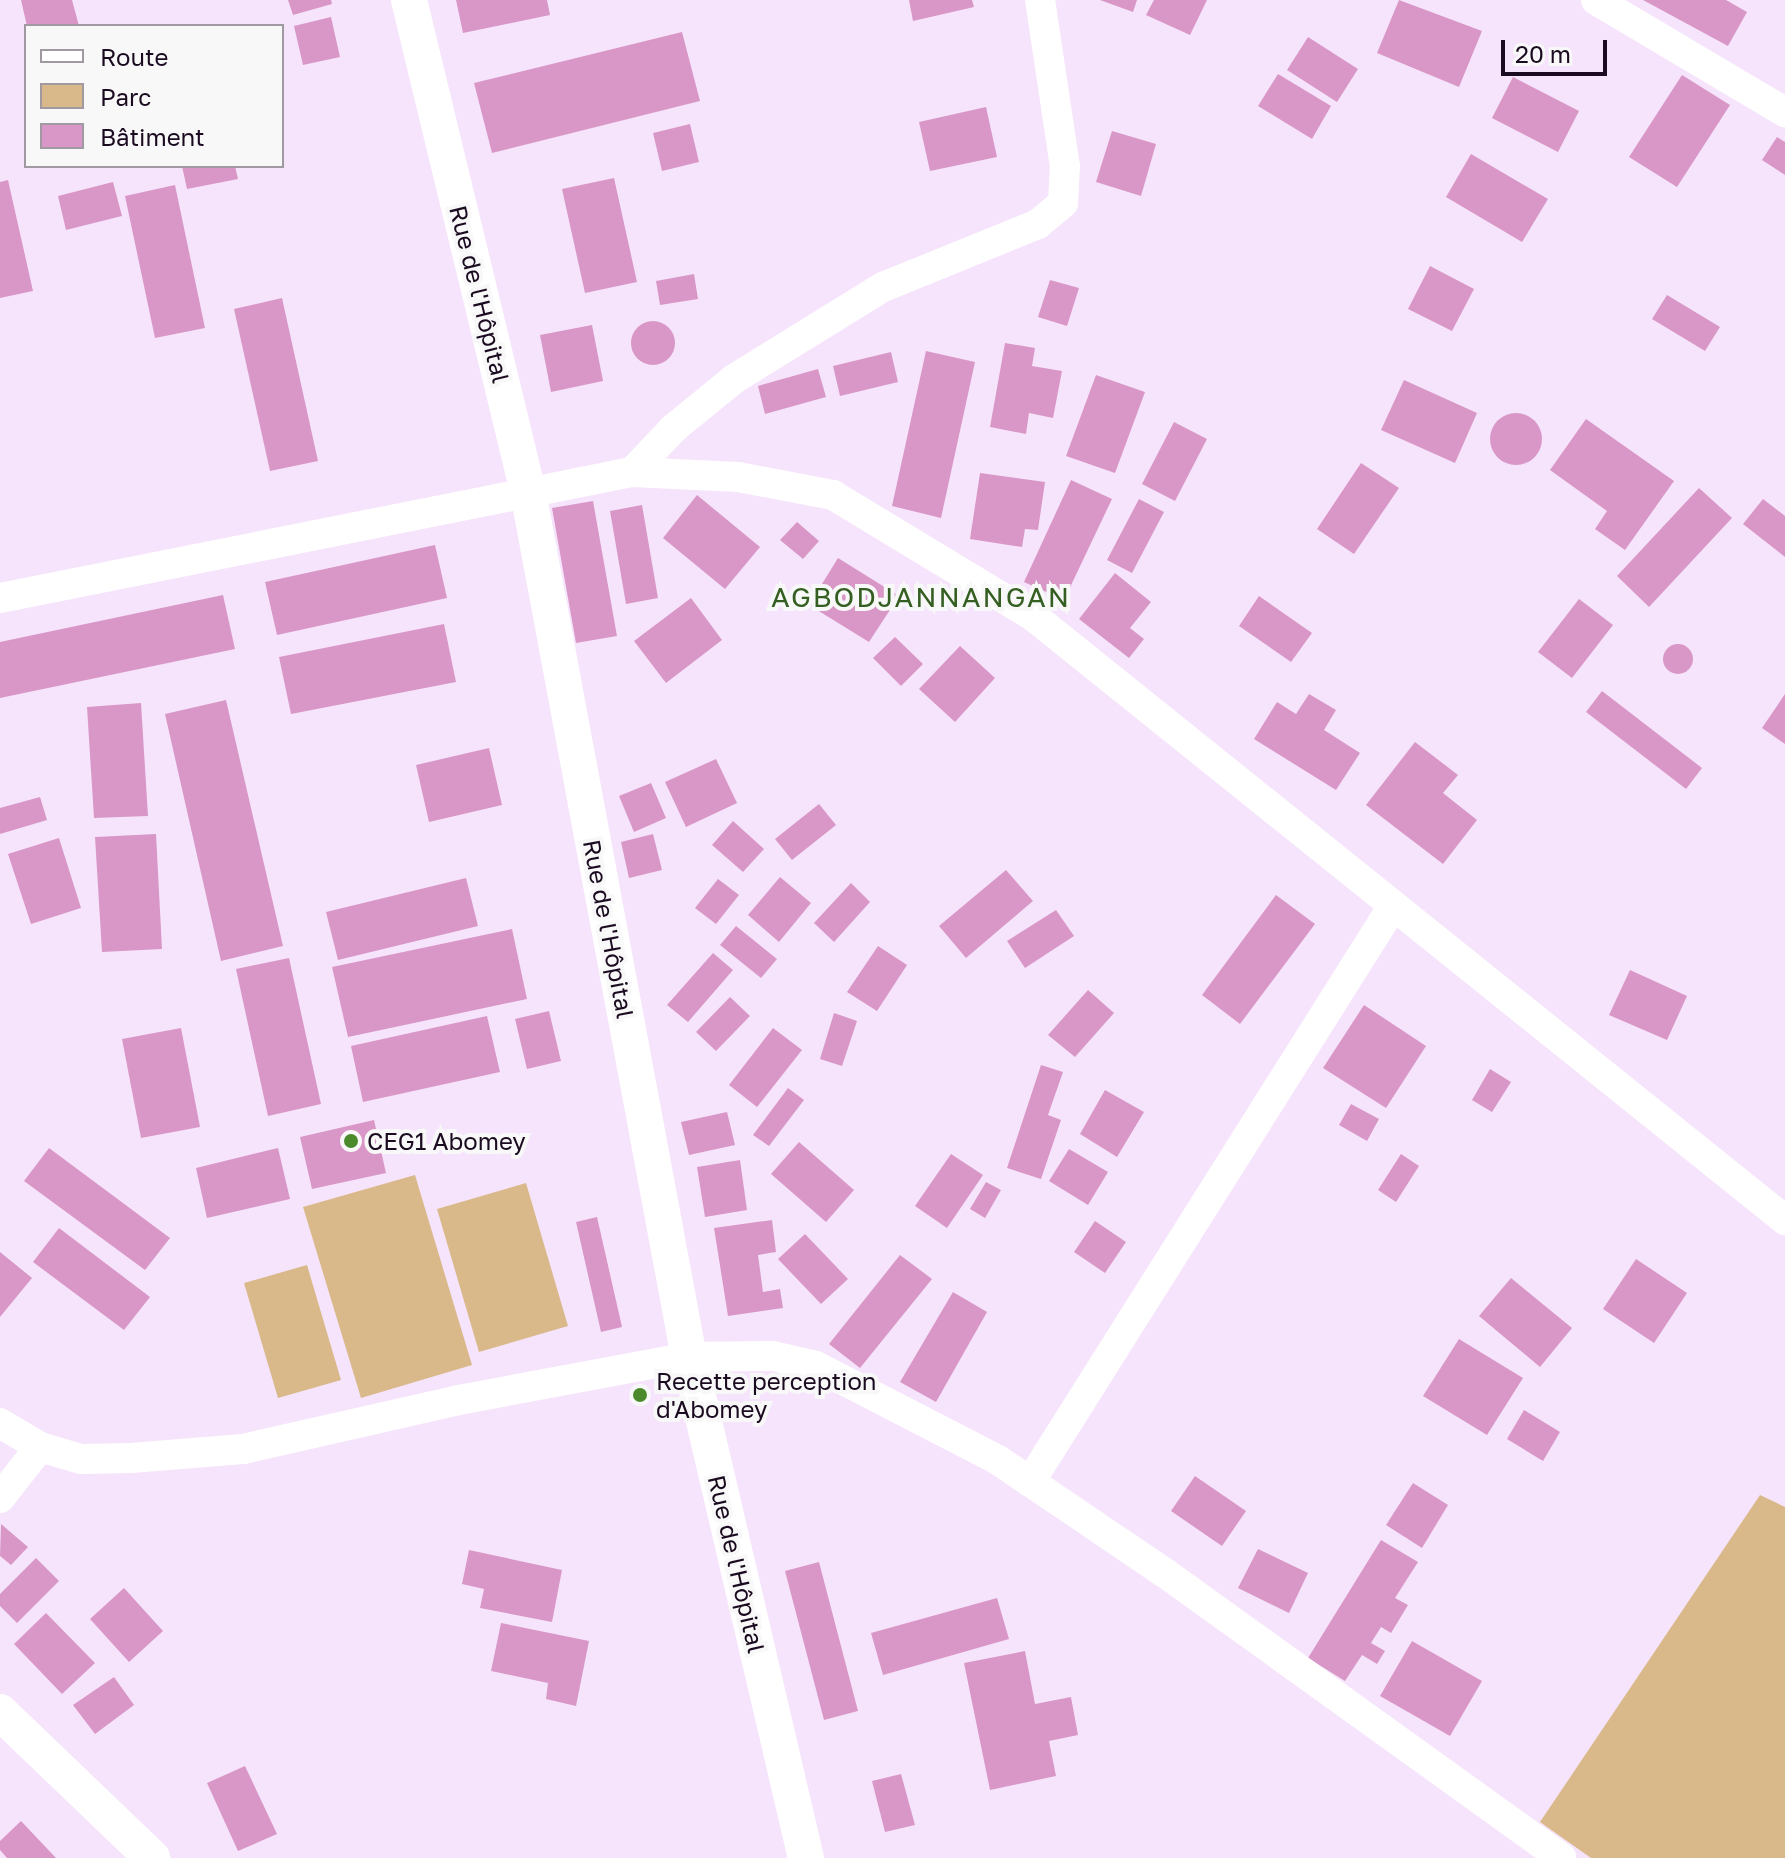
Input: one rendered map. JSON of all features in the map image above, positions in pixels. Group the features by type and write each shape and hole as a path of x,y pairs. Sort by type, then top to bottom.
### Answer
{"street":[{"name":"Rue de l'Hôpital","path":"409,0 528,492 689,1357 806,1858"},
{"path":"632,472 734,379 883,287 1038,224 1063,203 1065,167 1040,0"},
{"path":"1596,0 1785,112"},
{"path":"0,598 632,472 738,477 833,495 1033,616 1785,1220"},
{"path":"1030,1482 1393,906"},
{"path":"0,1423 40,1447 81,1459 243,1449 459,1400 689,1357 773,1356 816,1366 858,1383 1030,1482 1561,1858"},
{"path":"0,1498 40,1447"},
{"path":"0,1712 152,1858"}],"green space":[{"path":"415,1175 472,1365 361,1398 303,1207"},
{"path":"526,1183 568,1326 479,1352 437,1209"},
{"path":"307,1265 341,1380 278,1398 244,1283"},
{"path":"1760,1495 1785,1507 1785,1858 1591,1858 1540,1822"}],"building":[{"path":"21,0 72,0 78,24 27,24"},
{"path":"288,0 331,0 332,4 293,15"},
{"path":"456,0 547,0 550,15 463,33"},
{"path":"909,0 972,0 974,7 913,21"},
{"path":"1100,0 1137,0 1133,12"},
{"path":"1154,0 1207,0 1190,35 1146,15"},
{"path":"1399,0 1482,31 1459,87 1377,53"},
{"path":"1643,0 1726,0 1747,12 1728,46"},
{"path":"331,17 340,57 303,65 294,26"},
{"path":"682,32 700,101 492,153 474,83"},
{"path":"1308,37 1358,69 1337,102 1287,70"},
{"path":"1278,74 1331,106 1312,139 1258,106"},
{"path":"1682,75 1730,105 1677,187 1629,157"},
{"path":"1513,77 1579,111 1558,152 1492,118"},
{"path":"986,107 997,157 930,171 919,122"},
{"path":"690,124 699,162 662,171 653,133"},
{"path":"1112,131 1156,144 1141,196 1096,182"},
{"path":"1777,137 1785,142 1785,175 1762,160"},
{"path":"1471,154 1548,199 1522,242 1446,197"},
{"path":"182,168 235,168 238,179 187,189"},
{"path":"614,178 637,282 585,293 562,189"},
{"path":"8,180 33,291 0,298 0,182"},
{"path":"113,182 122,216 66,230 58,196"},
{"path":"175,185 205,328 155,338 125,196"},
{"path":"1430,266 1474,289 1452,331 1408,309"},
{"path":"694,274 698,299 660,305 656,281"},
{"path":"1050,280 1079,288 1067,326 1038,317"},
{"path":"1667,295 1720,327 1705,351 1652,319"},
{"path":"282,298 318,461 270,471 234,309"},
{"path":"653,321 668,328 675,343 668,358 653,365 638,358 631,343 638,328"},
{"path":"592,325 603,381 551,392 540,335"},
{"path":"1005,343 1035,348 1032,366 1062,371 1053,418 1029,413 1026,434 990,427"},
{"path":"926,351 975,362 941,518 892,506"},
{"path":"891,352 898,382 840,396 833,366"},
{"path":"818,369 826,397 765,414 758,386"},
{"path":"1096,375 1145,392 1115,473 1066,456"},
{"path":"1404,380 1477,413 1455,463 1381,430"},
{"path":"1516,413 1534,421 1542,439 1534,457 1516,465 1498,457 1490,439 1498,421"},
{"path":"1586,419 1674,481 1625,550 1595,529 1607,511 1550,470"},
{"path":"1174,422 1207,439 1175,501 1142,484"},
{"path":"1361,463 1399,488 1354,554 1317,529"},
{"path":"980,473 1045,482 1038,530 1025,529 1022,547 970,539"},
{"path":"1071,480 1112,499 1064,600 1024,582"},
{"path":"1699,488 1732,518 1649,607 1617,576"},
{"path":"697,495 760,547 725,589 663,538"},
{"path":"1139,499 1164,512 1132,573 1107,560"},
{"path":"1763,499 1785,516 1785,557 1743,524"},
{"path":"593,501 617,636 576,643 552,508"},
{"path":"642,505 658,598 626,604 610,511"},
{"path":"797,522 819,541 803,559 780,540"},
{"path":"435,545 447,598 277,635 265,582"},
{"path":"838,558 899,596 869,642 809,605"},
{"path":"1115,573 1151,602 1130,628 1144,639 1129,658 1079,619"},
{"path":"223,595 235,649 0,698 0,642"},
{"path":"1259,596 1312,633 1291,662 1239,626"},
{"path":"691,598 722,640 666,683 634,641"},
{"path":"1579,599 1613,625 1572,678 1538,652"},
{"path":"444,624 456,682 291,714 279,657"},
{"path":"895,637 923,664 901,686 873,658"},
{"path":"1678,644 1689,648 1693,659 1689,670 1678,674 1667,670 1663,659 1667,648"},
{"path":"960,646 995,678 955,722 919,689"},
{"path":"1602,691 1702,768 1686,789 1586,712"},
{"path":"1309,694 1336,710 1324,730 1360,753 1336,790 1254,739 1277,702 1296,714"},
{"path":"1785,694 1785,744 1762,728"},
{"path":"226,700 283,946 221,961 165,714"},
{"path":"141,703 148,816 94,818 87,707"},
{"path":"1415,742 1458,775 1443,793 1477,820 1443,864 1366,805"},
{"path":"489,748 502,805 429,822 416,765"},
{"path":"716,759 737,803 686,827 665,782"},
{"path":"651,783 666,818 634,832 619,796"},
{"path":"40,797 47,820 0,834 0,808"},
{"path":"819,804 836,825 792,860 775,839"},
{"path":"733,821 764,849 743,872 712,845"},
{"path":"156,834 162,949 102,952 95,837"},
{"path":"653,834 662,870 629,878 621,842"},
{"path":"59,838 81,908 31,924 8,854"},
{"path":"1006,870 1033,901 966,958 939,926"},
{"path":"780,877 811,903 779,942 748,915"},
{"path":"466,878 478,926 338,960 326,912"},
{"path":"718,879 739,895 716,924 695,908"},
{"path":"851,883 870,902 834,942 814,923"},
{"path":"1276,895 1315,924 1240,1024 1202,995"},
{"path":"1056,910 1074,936 1025,968 1007,941"},
{"path":"736,926 777,959 761,978 720,945"},
{"path":"512,929 527,999 348,1037 332,967"},
{"path":"878,946 907,965 877,1011 847,992"},
{"path":"713,953 733,970 688,1022 667,1005"},
{"path":"289,958 321,1104 268,1116 236,969"},
{"path":"1630,970 1687,996 1667,1040 1609,1015"},
{"path":"1088,990 1114,1013 1075,1057 1048,1035"},
{"path":"730,997 750,1016 716,1051 696,1032"},
{"path":"1364,1005 1426,1046 1386,1108 1323,1068"},
{"path":"549,1011 561,1061 527,1069 515,1019"},
{"path":"834,1013 857,1021 842,1066 820,1059"},
{"path":"487,1016 500,1072 363,1102 351,1046"},
{"path":"181,1028 200,1127 141,1138 122,1039"},
{"path":"773,1028 802,1050 757,1107 729,1085"},
{"path":"1041,1065 1063,1072 1048,1115 1061,1120 1041,1179 1007,1168"},
{"path":"1490,1069 1511,1082 1492,1112 1472,1100"},
{"path":"788,1088 804,1100 769,1146 753,1135"},
{"path":"1105,1090 1144,1112 1117,1157 1080,1134"},
{"path":"1351,1104 1379,1119 1367,1141 1339,1125"},
{"path":"727,1112 735,1145 689,1155 681,1122"},
{"path":"374,1120 386,1173 312,1189 300,1137"},
{"path":"799,1142 854,1190 826,1222 771,1174"},
{"path":"49,1148 170,1238 145,1270 24,1181"},
{"path":"278,1148 290,1199 207,1218 196,1168"},
{"path":"1069,1149 1108,1172 1088,1205 1049,1181"},
{"path":"951,1154 983,1175 947,1228 915,1206"},
{"path":"1401,1154 1419,1166 1396,1202 1378,1190"},
{"path":"740,1160 747,1210 705,1217 697,1167"},
{"path":"986,1182 1001,1190 985,1218 970,1209"},
{"path":"597,1217 622,1327 601,1332 576,1222"},
{"path":"772,1220 776,1252 758,1255 763,1292 780,1289 783,1308 728,1316 714,1228"},
{"path":"1095,1221 1126,1242 1105,1273 1074,1252"},
{"path":"59,1228 150,1297 124,1330 33,1262"},
{"path":"805,1234 848,1279 821,1304 778,1259"},
{"path":"0,1252 32,1278 0,1317"},
{"path":"900,1255 932,1279 860,1368 829,1344"},
{"path":"1636,1259 1687,1293 1654,1343 1603,1309"},
{"path":"1511,1278 1572,1328 1540,1367 1479,1316"},
{"path":"953,1292 987,1312 936,1402 900,1382"},
{"path":"1459,1339 1523,1378 1487,1435 1423,1396"},
{"path":"1524,1410 1560,1432 1543,1461 1507,1439"},
{"path":"1195,1476 1246,1511 1222,1546 1171,1511"},
{"path":"1413,1483 1448,1505 1422,1548 1386,1525"},
{"path":"1,1524 28,1547 11,1565 0,1556"},
{"path":"1381,1540 1418,1562 1395,1598 1408,1605 1391,1633 1381,1627 1371,1643 1385,1651 1377,1664 1362,1655 1345,1681 1308,1658"},
{"path":"1258,1549 1308,1573 1289,1613 1238,1588"},
{"path":"469,1550 562,1570 552,1622 480,1608 484,1589 462,1584"},
{"path":"36,1558 59,1581 17,1623 0,1606 0,1594"},
{"path":"819,1562 858,1711 824,1720 785,1571"},
{"path":"124,1588 163,1631 129,1662 90,1619"},
{"path":"997,1598 1009,1639 883,1675 871,1633"},
{"path":"46,1613 95,1663 62,1694 14,1644"},
{"path":"501,1623 589,1641 576,1706 546,1699 548,1683 491,1671"},
{"path":"1412,1641 1482,1681 1450,1736 1380,1696"},
{"path":"1025,1651 1035,1704 1071,1697 1078,1735 1049,1741 1056,1776 990,1790 964,1663"},
{"path":"114,1677 134,1705 95,1734 73,1705"},
{"path":"245,1766 277,1834 238,1851 207,1783"},
{"path":"901,1774 915,1825 885,1832 872,1781"},
{"path":"21,1821 56,1858 7,1858 0,1850 0,1841"}],"place":[{"name":"CEG1 Abomey","path":"351,1141"},
{"name":"Recette perception d'Abomey","path":"640,1395"}],"district":[{"name":"AGBODJANNANGAN","path":"921,597"}]}
